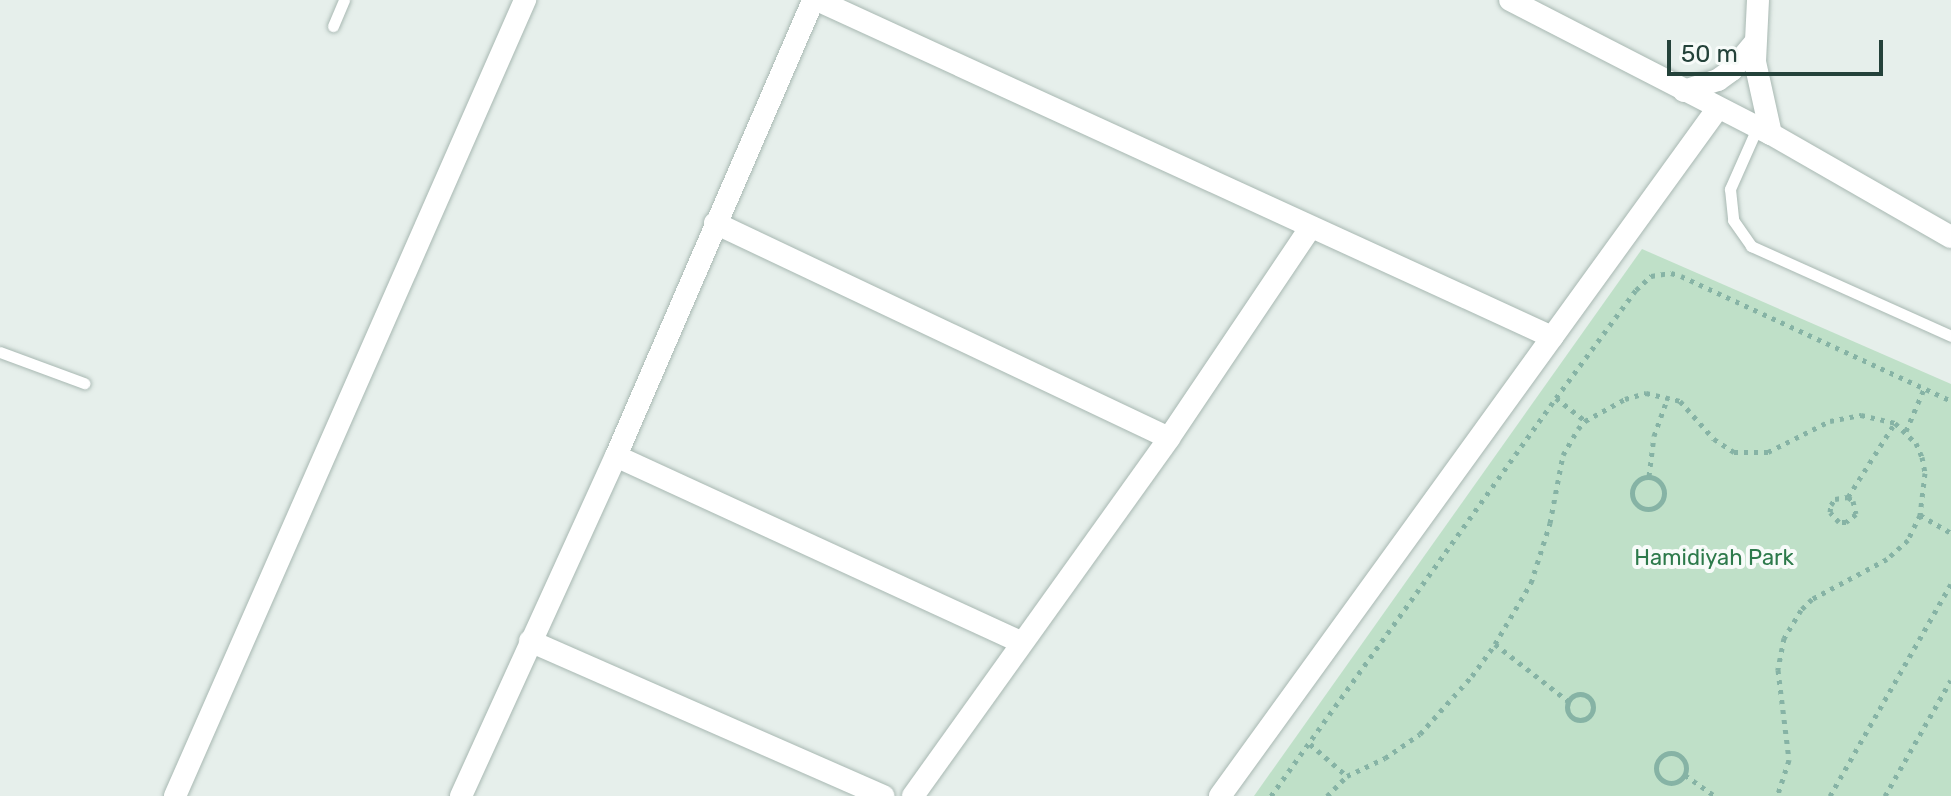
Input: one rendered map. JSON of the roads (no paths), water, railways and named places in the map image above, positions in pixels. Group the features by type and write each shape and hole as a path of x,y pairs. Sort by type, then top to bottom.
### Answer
{"street":[{"path":"175,796 525,0"},
{"path":"461,796 616,456 715,223 815,0 1552,337"},
{"path":"1510,0 1764,131 1951,237"},
{"path":"1758,0 1755,43 1764,131"},
{"path":"1684,91 1702,87 1725,75 1755,43"},
{"path":"1220,796 1718,108"},
{"path":"715,223 1169,438"},
{"path":"913,796 1020,642 1169,438 1310,228"},
{"path":"616,456 1020,642"},
{"path":"530,641 883,796"}],"lane":[{"path":"333,26 344,0"},
{"path":"1764,131 1730,189 1733,220 1751,246 1951,336"},
{"path":"0,352 84,383"}],"park label":[{"name":"Hamidiyah Park","path":"1714,558"}]}
